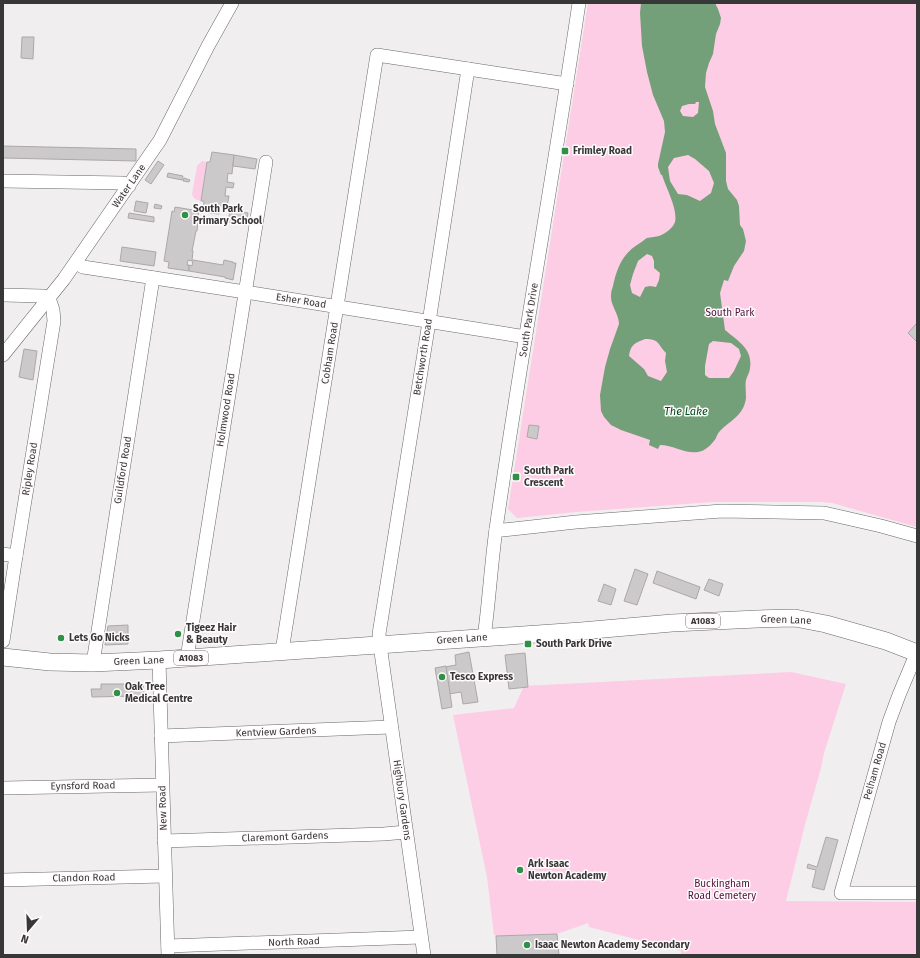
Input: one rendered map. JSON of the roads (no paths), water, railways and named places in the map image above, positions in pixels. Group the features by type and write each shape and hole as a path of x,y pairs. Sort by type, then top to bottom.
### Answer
{"main road":[{"name":"Green Lane","path":"3,657 50,662 93,663 159,660 484,638 672,623 795,618 826,624 886,641 917,653"}],"street":[{"name":"Water Lane","path":"3,355 76,263 160,140 208,46 232,3"},
{"name":"South Park Drive","path":"484,638 496,530 579,3"},
{"name":"Cobham Road","path":"282,651 377,55 468,69"},
{"path":"468,69 567,84"},
{"name":"Betchworth Road","path":"380,645 379,634 468,69"},
{"name":"Holmwood Road","path":"187,658 266,162"},
{"path":"3,181 123,183 128,186"},
{"name":"Esher Road","path":"76,263 83,267 526,337"},
{"name":"Guildford Road","path":"93,663 153,278"},
{"path":"3,295 43,296 49,298"},
{"name":"Ripley Road","path":"3,641 9,555 54,321 54,310 49,298"},
{"path":"496,530 576,522 722,511 824,513 917,536"},
{"name":"Highbury Gardens","path":"380,645 424,955"},
{"name":"Pelham Road","path":"917,653 898,695 889,722 841,893 917,893"},
{"name":"New Road","path":"159,660 168,951"},
{"name":"Kentview Gardens","path":"161,736 391,727"},
{"name":"Eynsford Road","path":"3,788 162,785"},
{"name":"Claremont Gardens","path":"164,841 406,832"},
{"name":"Clandon Road","path":"3,880 165,876"},
{"name":"North Road","path":"168,951 421,937"}],"water":[{"name":"The Lake","path":"641,3 715,3 721,18 716,34 713,54 706,73 705,87 713,111 715,124 726,153 726,181 728,189 737,200 739,206 740,225 743,229 746,241 744,251 734,266 728,281 724,280 720,293 725,330 744,346 749,356 750,371 746,380 746,398 743,409 719,432 710,446 697,452 686,451 665,445 660,445 658,449 649,445 650,440 611,425 601,411 600,395 605,367 619,324 619,320 611,299 611,292 619,267 629,251 647,238 664,234 671,229 675,222 675,211 658,167 665,132 664,121 653,95 647,72 642,46 640,13","holes":["696,102 699,102 698,113 693,117 683,116 680,111 682,106 695,104","688,155 709,171 714,183 711,193 700,201 687,195 678,194 670,181 668,167 674,158","647,254 652,256 654,268 660,273 656,287 645,287 640,297 632,293 630,285 638,261","645,339 656,341 666,353 665,361 667,372 661,381 648,376 644,369 629,356 632,346","713,341 731,343 739,349 741,356 729,378 709,378 705,375 709,344"]}],"place":[{"name":"Frimley Road","path":"565,151"},
{"name":"South Park Primary School","path":"185,215"},
{"name":"South Park Crescent","path":"516,477"},
{"name":"Tigeez Hair & Beauty","path":"178,634"},
{"name":"Lets Go Nicks","path":"61,638"},
{"name":"South Park Drive","path":"528,644"},
{"name":"Tesco Express","path":"442,677"},
{"name":"Oak Tree Medical Centre","path":"117,693"},
{"name":"Ark Isaac Newton Academy","path":"520,870"},
{"name":"Isaac Newton Academy Secondary","path":"527,945"}],"park label":[{"name":"South Park","path":"730,313"},
{"name":"Buckingham Road Cemetery","path":"722,890"}]}
